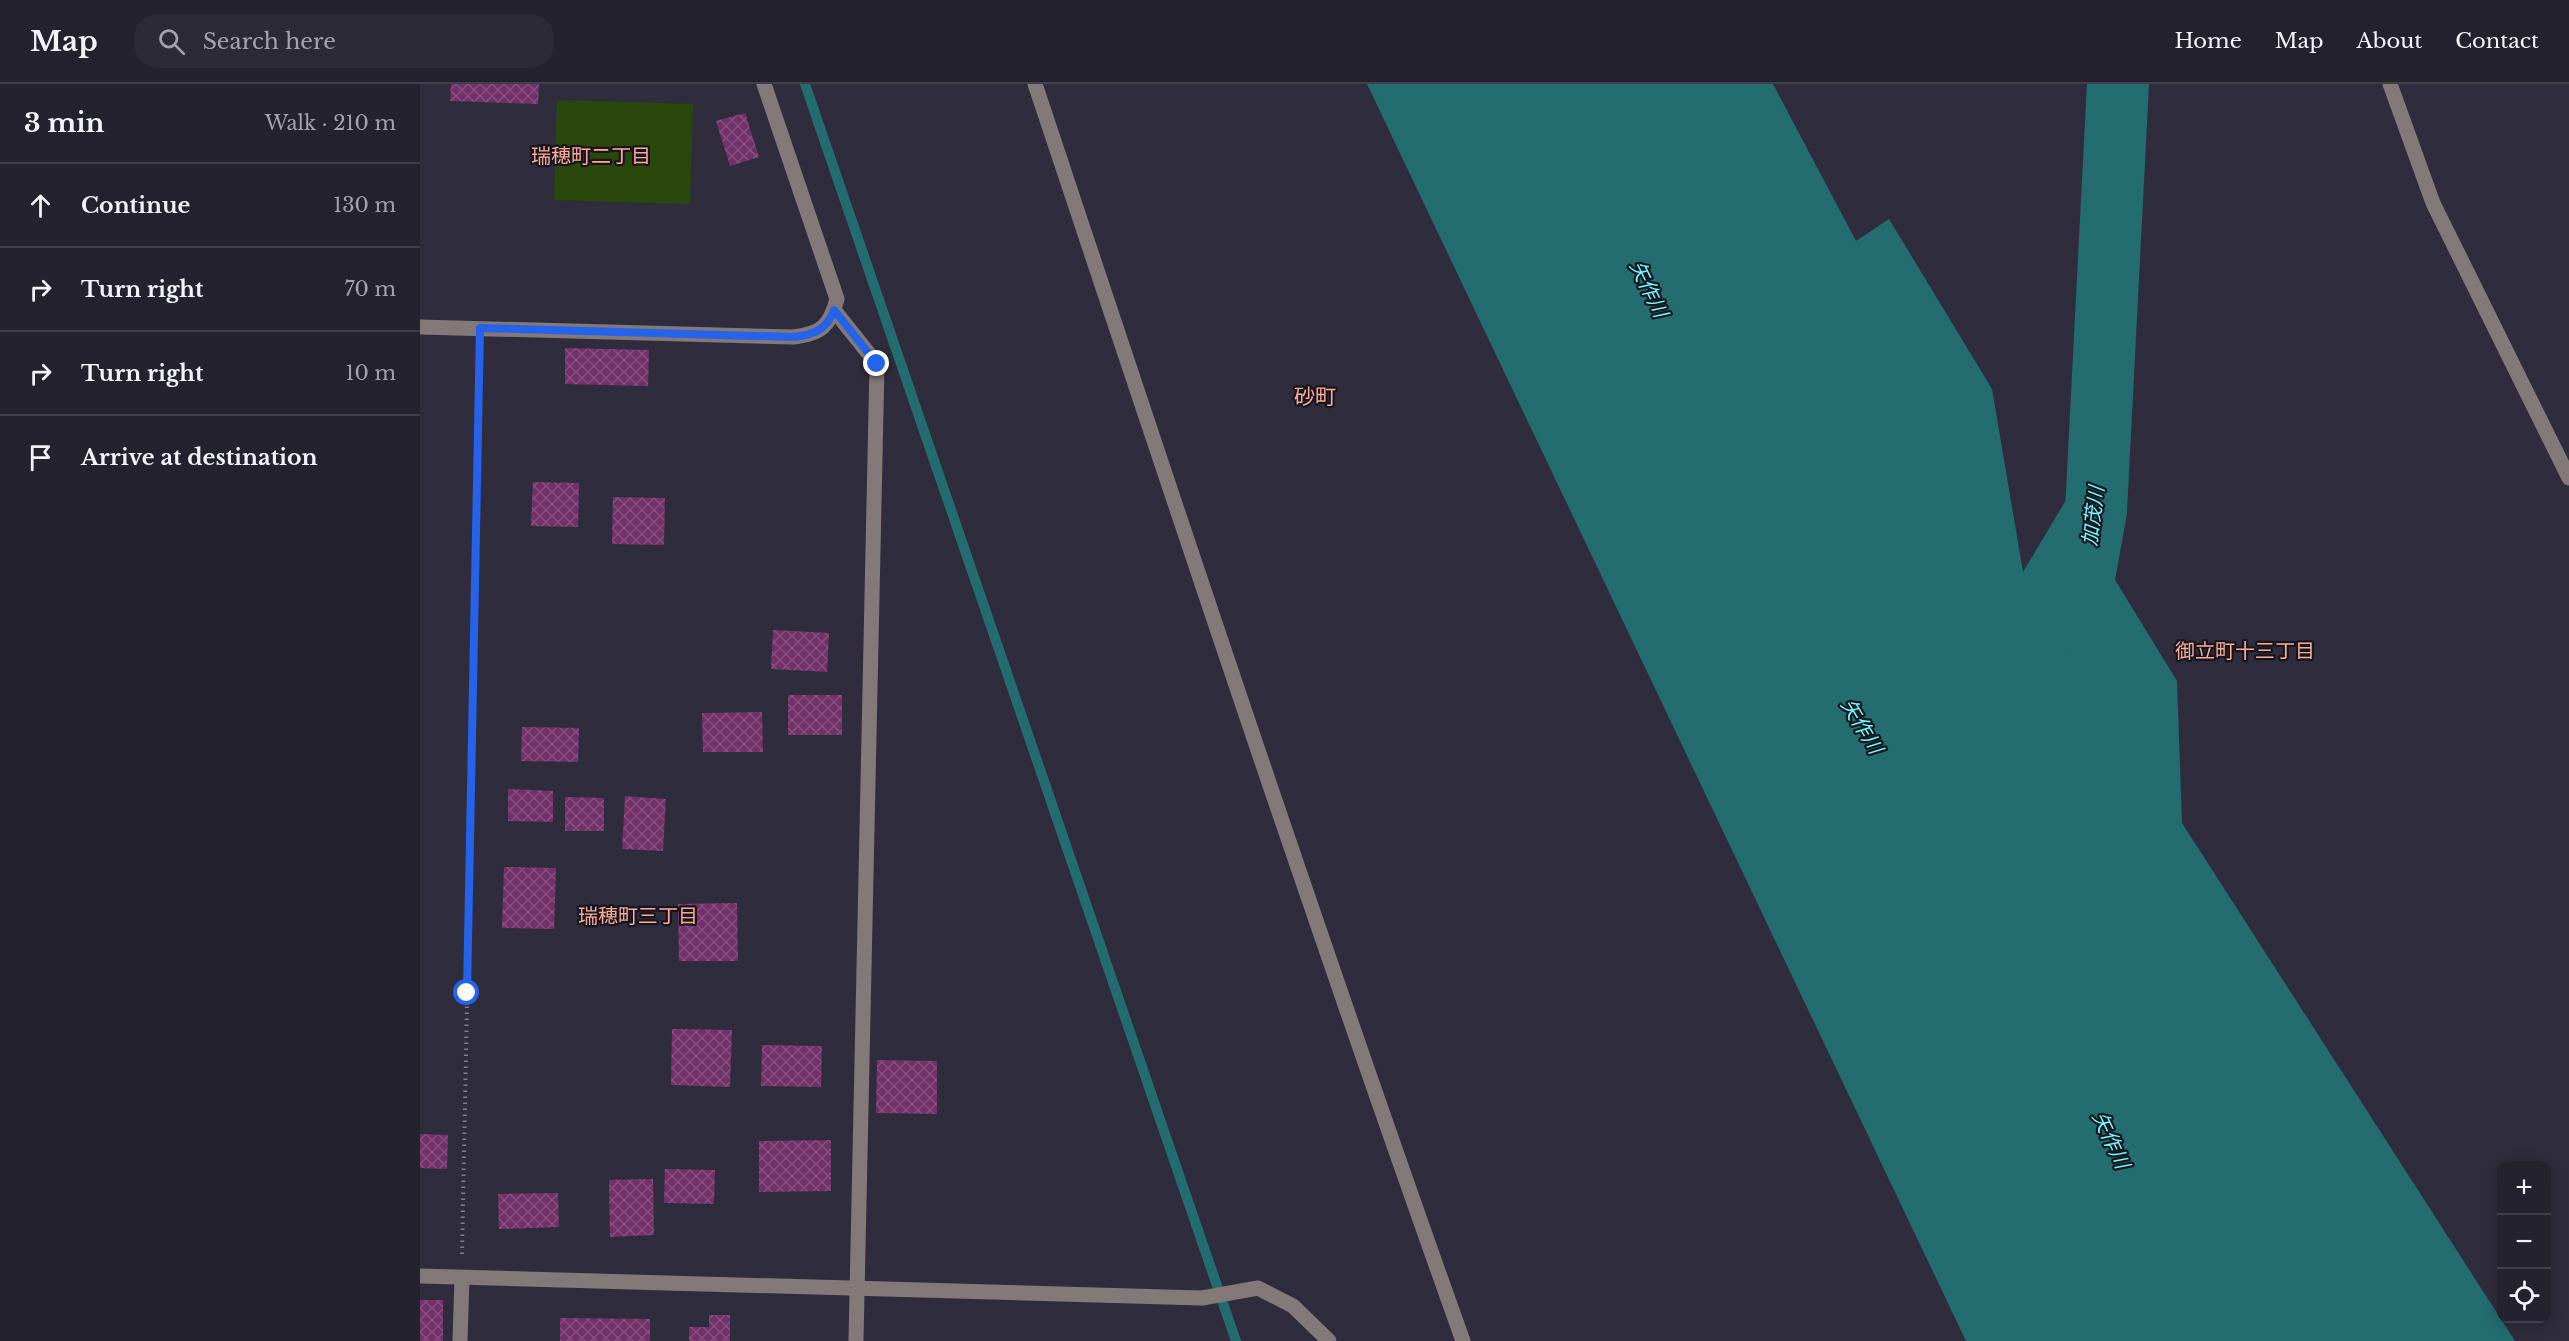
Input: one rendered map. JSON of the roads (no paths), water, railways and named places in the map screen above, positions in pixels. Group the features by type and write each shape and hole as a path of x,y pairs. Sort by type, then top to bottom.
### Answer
{"street":[{"path":"420,327 793,337 806,336 822,329 830,321 837,299 764,84"},
{"path":"1035,84 1164,474 1387,1128 1463,1341"},
{"path":"2390,84 2433,203 2569,478"},
{"path":"834,310 877,364 856,1341"},
{"path":"420,1276 1202,1298 1258,1288 1293,1306 1329,1341"},
{"path":"460,1341 462,1278"}],"water":[{"name":"矢作川","path":"1367,84 1773,84 1856,241 1889,219 1992,389 2023,572 2066,500 2177,681 2182,823 2497,1313 2497,1323 2503,1323 2515,1341 1966,1341"}],"waterway":[{"path":"805,84 1236,1341"},
{"name":"加茂川","path":"2076,622 2096,511 2118,84"}],"district":[{"name":"瑞穂町二丁目","path":"591,156"},
{"name":"砂町","path":"1315,397"},
{"name":"御立町十三丁目","path":"2245,651"},
{"name":"瑞穂町三丁目","path":"638,916"}]}
